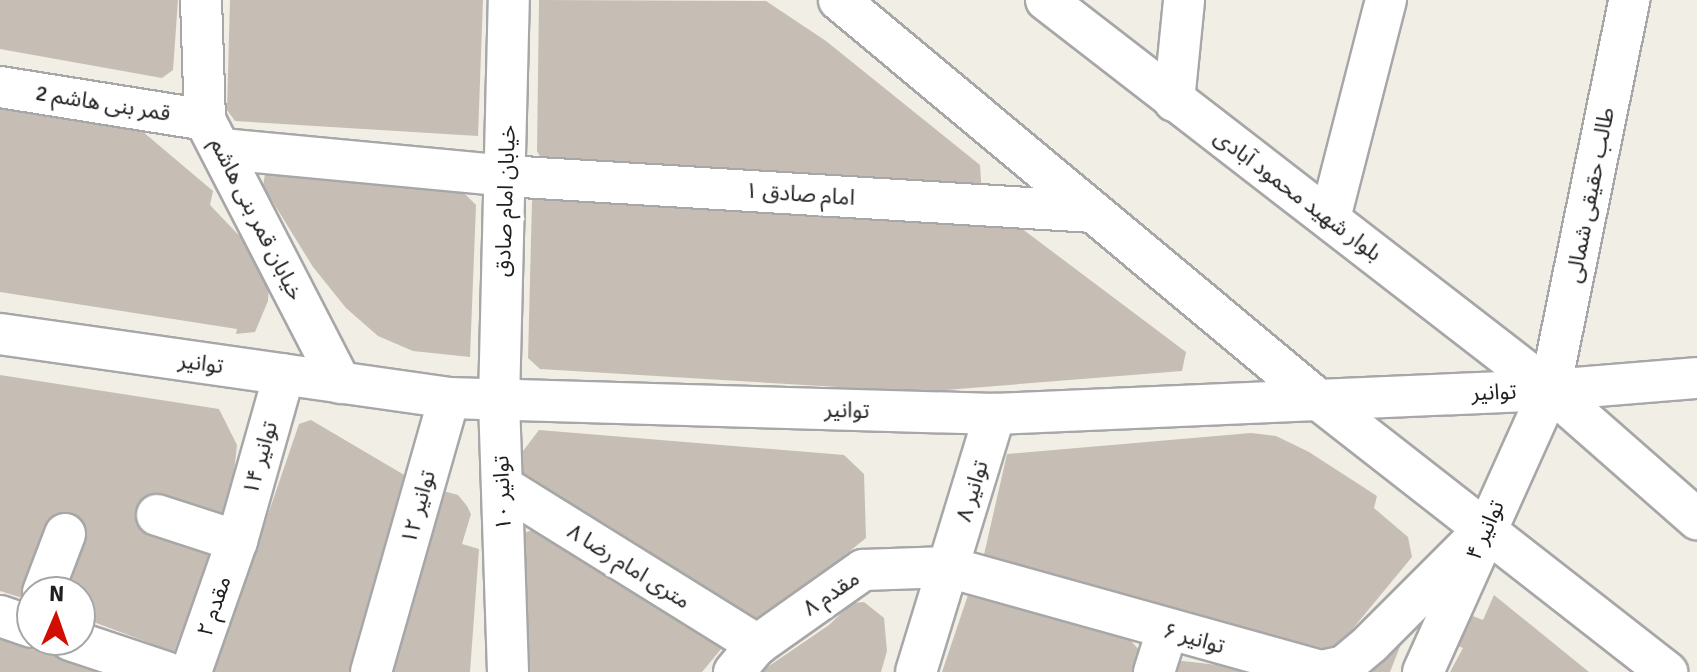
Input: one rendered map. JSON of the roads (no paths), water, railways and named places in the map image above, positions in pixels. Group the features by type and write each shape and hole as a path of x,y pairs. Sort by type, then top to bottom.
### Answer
{"street":[{"name":"خیابان قمر بنی هاشم","path":"201,0 214,134 341,383"},
{"name":"خیابان امام صادق","path":"499,401 509,0"},
{"path":"839,0 1315,397 1667,672"},
{"name":"بلوار شهید محمود آبادی","path":"1046,0 1550,390 1697,519"},
{"path":"1174,101 1184,0"},
{"path":"1330,218 1386,0"},
{"name":"طالب حقیقی شمالی","path":"1550,390 1629,0"},
{"name":"قمر بنی هاشم 2","path":"0,87 214,134 367,162"},
{"name":"امام صادق ۱","path":"367,162 506,176 1093,212"},
{"name":"توانیر","path":"0,334 449,398 995,414 1315,397 1550,390 1697,378"},
{"name":"توانیر ۱۴","path":"237,541 284,375"},
{"name":"توانیر ۴","path":"1423,672 1550,390"},
{"name":"توانیر ۱۲","path":"371,672 449,398"},
{"name":"توانیر ۱۰","path":"499,401 508,672"},
{"name":"توانیر ۸","path":"916,672 995,414"},
{"name":"۸ متری امام رضا","path":"502,486 745,658"},
{"path":"157,515 237,541"},
{"name":"توانیر ۶","path":"948,567 1286,665 1321,671 1344,666 1485,529"},
{"path":"46,576 65,534"},
{"name":"مقدم ۲","path":"191,672 237,541"},
{"name":"مقدم ۸","path":"745,658 863,570 948,567"},
{"path":"1154,672 1167,631"},
{"path":"96,649 166,672"}]}
